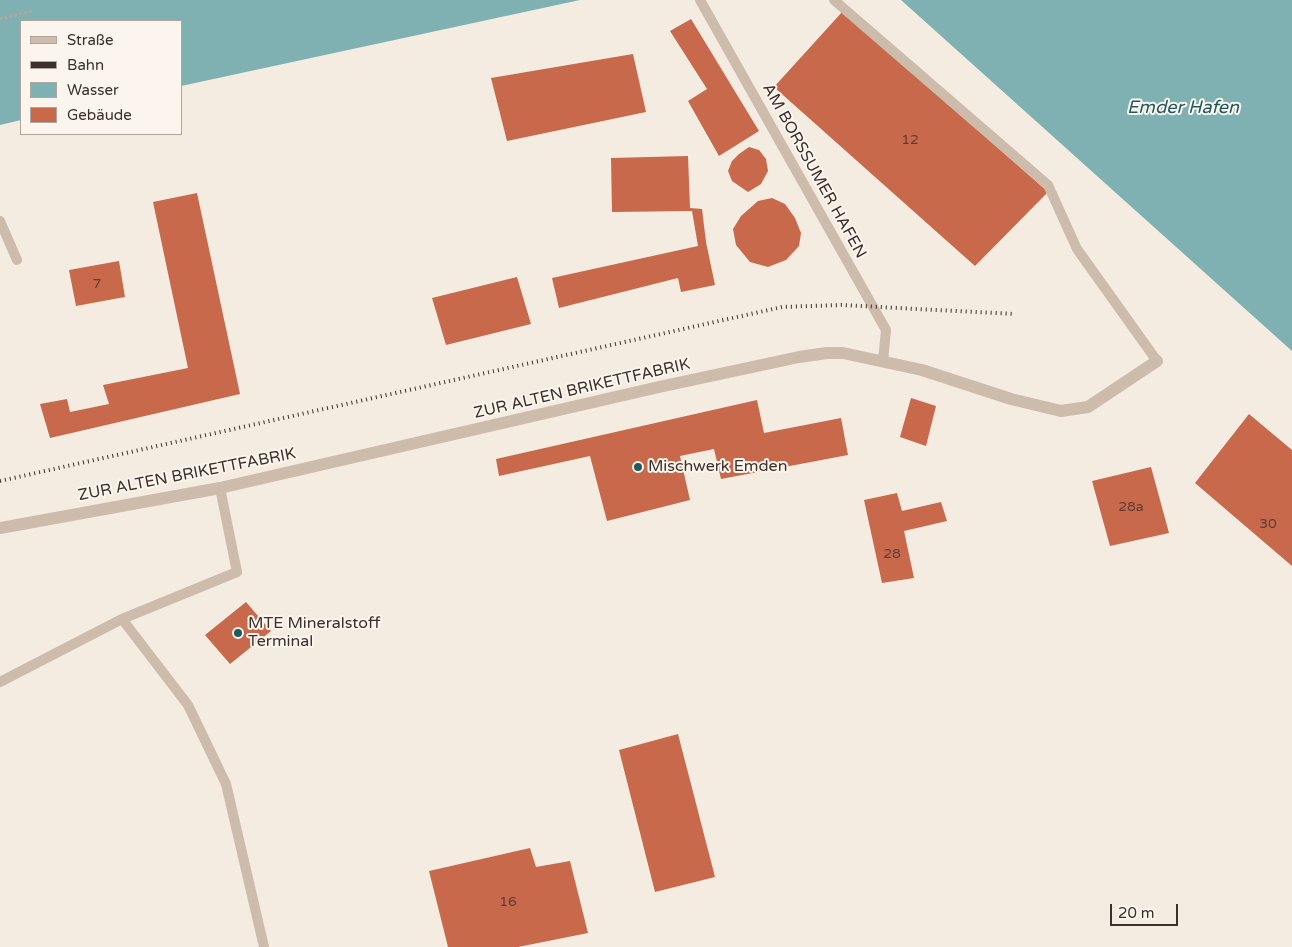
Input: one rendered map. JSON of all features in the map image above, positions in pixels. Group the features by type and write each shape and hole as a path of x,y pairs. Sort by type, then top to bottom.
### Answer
{"street":[{"name":"ZUR ALTEN BRIKETTFABRIK","path":"0,528 220,488 658,387 799,357 843,353 883,361 922,370 1011,399 1061,411 1088,407 1157,361"}],"lane":[{"name":"AM BORSSUMER HAFEN","path":"700,0 886,330 883,361"},
{"path":"834,0 1048,185 1077,249 1157,361"},
{"path":"0,221 17,260"},
{"path":"0,682 122,619 237,572 220,488"},
{"path":"122,619 188,705 226,784 264,947"}],"path":[{"path":"0,19 32,11"}],"water":[{"path":"0,0 580,0 182,86 182,20 20,20 20,120 0,125"},
{"name":"Emder Hafen","path":"901,0 1292,0 1292,351"}],"building":[{"path":"843,11 1048,192 975,266 774,87"},
{"path":"691,19 759,131 719,156 688,101 707,89 670,31"},
{"path":"633,54 646,112 507,141 491,78"},
{"path":"749,147 759,150 766,159 768,171 761,184 748,192 732,181 728,171 732,161"},
{"path":"688,156 690,208 702,209 706,242 715,285 681,292 678,278 559,308 552,278 698,246 692,211 612,212 611,158"},
{"path":"197,193 240,394 50,438 40,404 67,399 70,412 109,404 103,385 188,368 153,202"},
{"path":"772,198 785,204 795,218 801,233 799,246 786,260 768,267 750,262 736,245 733,229 741,216 758,201"},
{"path":"119,261 125,297 76,306 69,270"},
{"path":"517,277 531,324 446,345 432,298"},
{"path":"911,398 936,406 926,446 900,437"},
{"name":"Mischwerk Emden","path":"757,400 764,433 841,418 848,455 721,479 714,449 680,456 690,500 607,521 590,456 499,476 496,459"},
{"path":"1249,414 1292,450 1292,566 1195,483"},
{"path":"1151,467 1169,533 1110,546 1092,481"},
{"path":"897,493 902,511 941,502 947,521 904,531 914,578 882,583 864,500"},
{"name":"MTE Mineralstoff Terminal","path":"246,602 271,631 230,664 205,635"},
{"path":"678,734 715,877 655,892 619,750"},
{"path":"530,848 536,867 570,861 588,933 518,947 448,947 429,871"}],"railway":[{"path":"0,481 782,307 841,305 1014,314"}],"place":[{"name":"Mischwerk Emden","path":"638,467"},
{"name":"MTE Mineralstoff Terminal","path":"238,633"}]}
